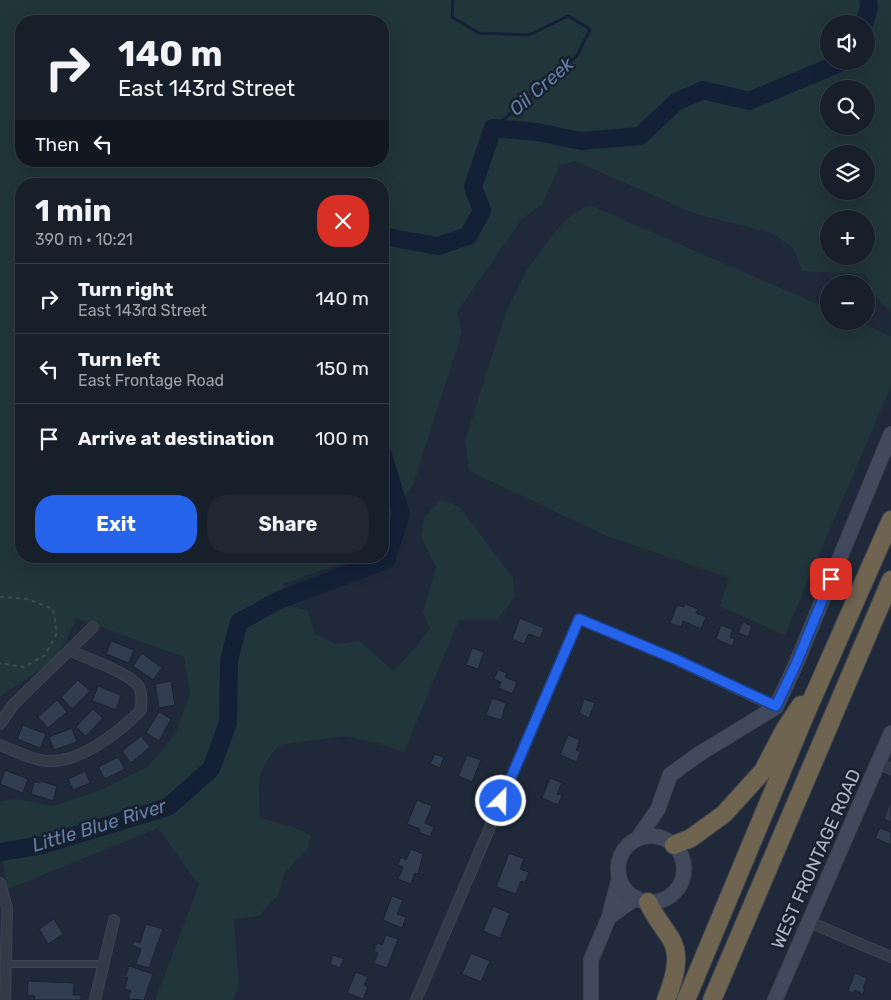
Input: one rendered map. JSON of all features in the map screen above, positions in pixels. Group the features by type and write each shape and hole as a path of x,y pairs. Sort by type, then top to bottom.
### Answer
{"highway":[{"path":"686,1000 829,660 891,520"},
{"path":"712,1000 891,580"},
{"path":"670,841 691,838 724,814 763,771 785,730 829,660"},
{"path":"642,900 672,940 676,957 674,978 666,1000"}],"street":[{"path":"638,838 658,809 670,775 699,754 776,706 796,664 891,434"},
{"path":"416,1000 579,619 675,659 776,706"},
{"path":"0,724 13,705 93,627"},
{"path":"0,745 41,760 63,760 86,751 106,740 124,727 141,710 142,694 131,678 69,650"},
{"name":"WEST FRONTAGE ROAD","path":"775,1000 809,922 885,766 891,733"},
{"path":"658,809 670,841 681,853 684,864 681,885 665,899 654,902 642,900 624,889 619,879 617,868 619,856 625,847 644,836 655,835 670,841"},
{"path":"591,1000 592,960 609,917 619,879"},
{"path":"0,883 8,908 5,1000"},
{"path":"609,917 642,900"},
{"path":"95,1000 114,920"},
{"path":"809,922 891,958"}],"lane":[{"path":"6,964 103,964"}],"path":[{"path":"0,597 28,599 53,609 58,633 45,655 24,667 0,663"}],"green space":[{"path":"0,0 891,0 891,312 875,294 875,275 802,271 793,248 770,232 696,214 575,161 560,165 542,204 522,219 457,312 462,332 413,485 389,516 389,178 15,178 15,563 343,563 283,584 288,605 308,611 314,634 336,644 360,641 393,671 418,645 430,629 423,612 436,567 421,537 425,517 441,499 460,507 513,578 515,596 497,620 459,620 404,752 373,742 345,736 279,745 271,755 265,764 260,779 260,818 301,830 311,836 308,848 284,874 278,895 259,916 234,919 239,985 233,1000 155,1000 199,885 158,828 8,889 0,848 0,801 17,799 53,806 101,790 147,767 175,735 190,693 184,657 76,618 59,652 43,667 0,696"},
{"path":"589,205 820,305 820,330 875,329 891,336 891,386 785,635 720,606 729,578 607,536 469,471 465,441 506,312 526,272 565,220"}],"building":[{"path":"685,604 698,609 696,613 706,617 701,629 683,621 681,627 670,623 677,605 684,607"},
{"path":"520,618 544,628 540,638 529,634 524,644 512,639"},
{"path":"743,622 752,626 748,637 738,633"},
{"path":"721,625 733,630 730,637 735,639 732,646 716,639"},
{"path":"111,641 134,650 129,663 106,654"},
{"path":"472,648 484,652 478,669 466,665"},
{"path":"142,653 162,668 153,680 133,666"},
{"path":"498,670 507,673 505,677 517,682 512,694 499,688 501,682 494,679"},
{"path":"78,680 90,691 72,709 61,697"},
{"path":"171,681 175,705 159,708 155,684"},
{"path":"98,686 121,695 116,710 92,701"},
{"path":"492,698 506,703 501,720 486,715"},
{"path":"584,699 595,703 589,718 579,713"},
{"path":"57,700 67,712 48,728 38,717"},
{"path":"93,709 103,718 86,736 76,727"},
{"path":"159,712 171,719 159,741 146,733"},
{"path":"23,725 46,734 40,748 17,739"},
{"path":"72,728 77,742 54,750 49,737"},
{"path":"568,735 580,740 576,750 580,752 577,762 560,755"},
{"path":"141,736 150,747 131,763 122,751"},
{"path":"435,754 444,757 440,768 430,764"},
{"path":"467,755 481,760 472,782 458,776"},
{"path":"118,757 125,769 105,779 98,767"},
{"path":"5,770 28,779 23,793 0,784"},
{"path":"85,771 90,783 73,790 68,779"},
{"path":"550,778 562,783 557,794 562,795 558,805 542,798"},
{"path":"40,781 57,786 53,801 31,794 34,782 40,783"},
{"path":"417,800 432,806 425,823 434,827 430,837 419,832 420,829 407,824"},
{"path":"891,802 891,822 884,819"},
{"path":"880,828 891,832 891,845 875,838"},
{"path":"411,849 423,854 418,874 415,873 411,884 398,879 403,867 398,865 401,857 406,860"},
{"path":"509,853 524,859 520,869 529,872 525,882 521,881 516,894 496,887"},
{"path":"392,896 403,900 397,914 406,917 402,928 383,920"},
{"path":"493,906 510,913 500,938 483,931"},
{"path":"54,919 63,934 48,944 39,929"},
{"path":"146,924 163,929 149,968 136,964 141,949 132,945 134,941 140,943"},
{"path":"386,935 398,939 387,968 374,963 378,953 374,951 377,943 382,945"},
{"path":"471,953 490,961 481,982 462,974"},
{"path":"333,955 344,959 340,968 330,964"},
{"path":"129,966 153,974 144,1000 128,999 131,991 124,989 128,978 125,977"},
{"path":"356,972 368,977 364,985 368,987 363,999 347,993"},
{"path":"855,973 867,978 863,994 855,990 853,993 848,991"},
{"path":"28,981 74,983 73,995 81,995 81,1000 34,1000 35,996 27,995"}],"waterway":[{"name":"Oil Creek","path":"453,0 452,17 479,33 529,35 568,16 590,29 577,56 493,128"},
{"name":"Little Blue River","path":"867,15 869,8 868,0"},
{"name":"Little Blue River","path":"389,237 438,246 468,236 482,211 473,187 493,128 537,132 581,141 640,136 676,102 703,90 749,101 823,70"},
{"name":"Little Blue River","path":"389,475 401,514 389,551"},
{"name":"Little Blue River","path":"0,852 43,845 168,807 211,769 228,723 229,660 239,622 279,600 378,563"}],"route":[{"path":"501,801 579,619 675,659 776,706 796,664 831,579"}]}
